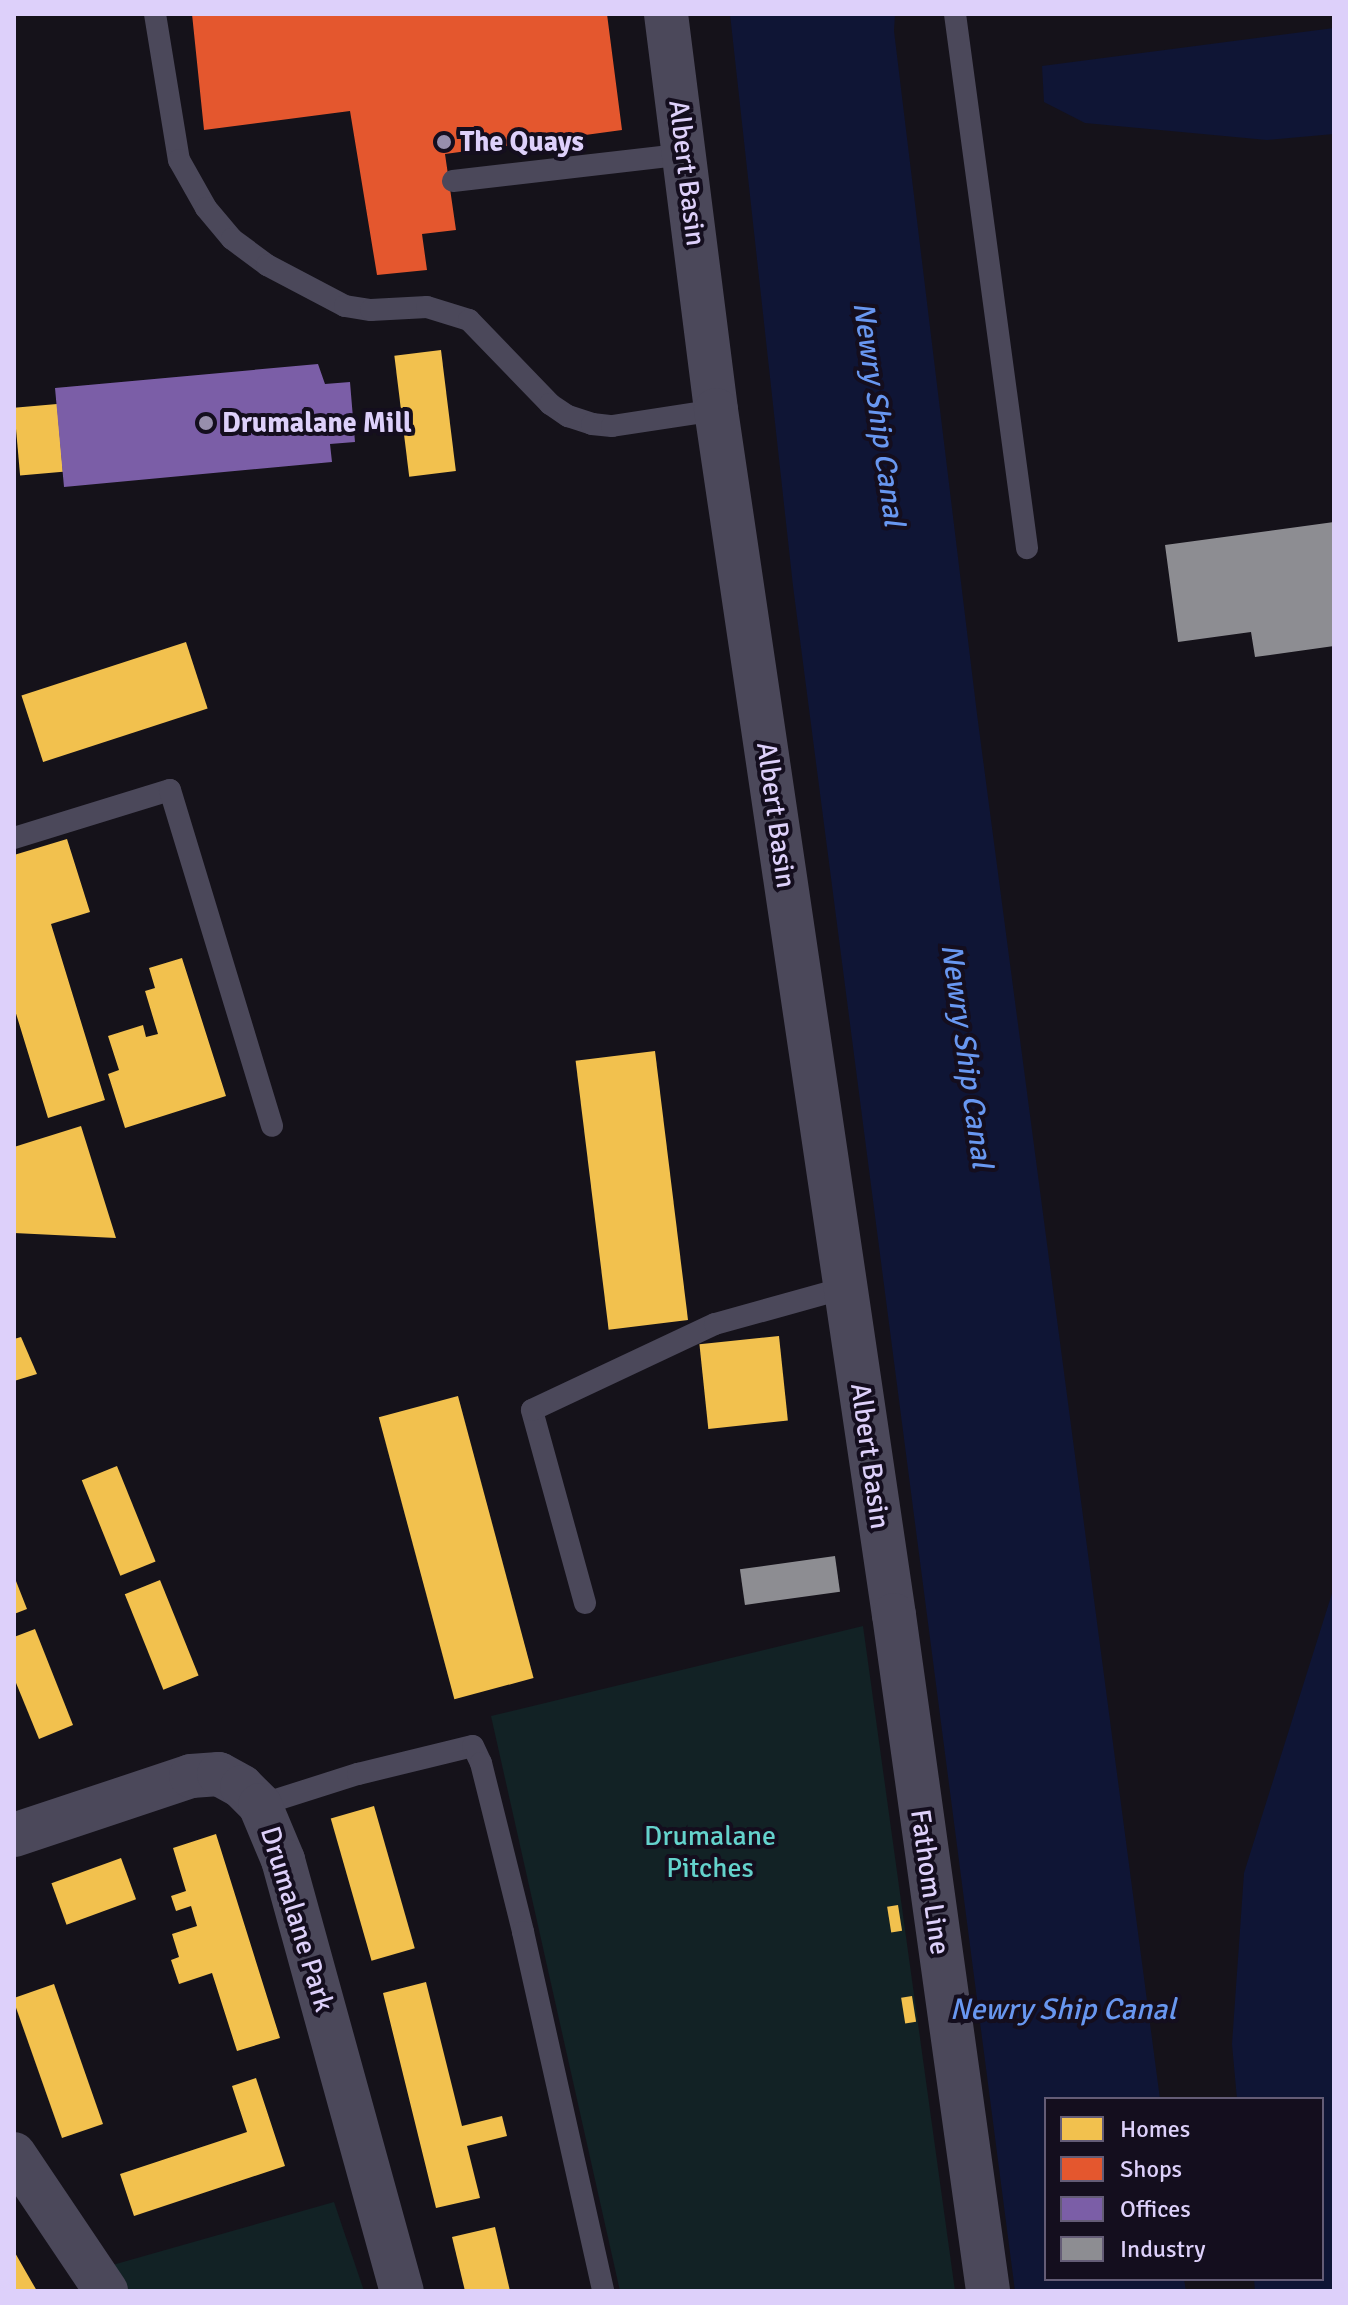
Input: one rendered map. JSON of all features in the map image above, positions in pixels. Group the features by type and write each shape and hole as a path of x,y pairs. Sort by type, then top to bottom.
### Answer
{"street":[{"name":"Albert Basin","path":"666,14 716,410 894,1615"},
{"name":"Fathom Line","path":"894,1615 988,2291"},
{"name":"Drumalane Park","path":"14,1835 191,1776 219,1774 242,1787 260,1805 283,1860 402,2291"},
{"path":"14,2154 106,2291"}],"lane":[{"path":"155,14 179,160 206,208 232,239 267,265 345,306 371,310 427,307 469,320 550,404 568,416 592,424 612,426 716,410"},
{"path":"955,14 1027,548"},
{"path":"453,181 685,154"},
{"path":"14,838 170,790 272,1126"},
{"path":"585,1603 532,1410 715,1324 845,1288"},
{"path":"260,1805 358,1774 473,1746 481,1763 523,1932 603,2291"}],"green space":[{"name":"Drumalane Pitches","path":"863,1626 955,2291 620,2291 491,1716"},
{"path":"334,2202 364,2291 129,2291 109,2266"}],"water":[{"name":"Newry Ship Canal","path":"730,14 895,14 894,31 977,714 1160,2097 1044,2097 1044,2281 1184,2281 1186,2291 1015,2291 793,586"},
{"path":"1334,28 1334,134 1267,140 1085,123 1044,102 1042,66"},
{"path":"1334,1587 1334,2291 1255,2291 1254,2281 1324,2281 1324,2097 1237,2097 1232,2044 1244,1873"}],"building: Homes":[{"path":"441,350 456,471 409,477 394,356"},
{"path":"57,404 63,472 20,475 14,408"},
{"path":"186,642 208,709 43,762 21,695"},
{"path":"67,839 90,912 51,924 105,1100 48,1118 14,1007 14,855"},
{"path":"182,958 226,1096 125,1128 108,1074 119,1070 108,1036 143,1025 146,1037 158,1034 145,991 155,988 149,968"},
{"path":"655,1051 688,1320 609,1330 576,1061"},
{"path":"81,1126 116,1238 14,1233 14,1147"},
{"path":"779,1336 788,1421 708,1429 699,1344"},
{"path":"21,1337 37,1374 14,1381 14,1339"},
{"path":"458,1396 534,1678 454,1699 379,1417"},
{"path":"117,1466 156,1561 120,1576 82,1480"},
{"path":"14,1576 27,1609 14,1614"},
{"path":"160,1580 199,1675 163,1690 125,1594"},
{"path":"35,1629 73,1725 39,1739 14,1678 14,1637"},
{"path":"374,1806 415,1948 372,1961 331,1818"},
{"path":"216,1834 280,2038 237,2051 212,1973 179,1984 171,1960 179,1957 172,1934 197,1926 191,1906 176,1911 171,1896 186,1891 173,1848"},
{"path":"121,1858 136,1899 67,1925 51,1883"},
{"path":"898,1905 902,1931 891,1932 887,1907"},
{"path":"426,1982 462,2126 502,2116 507,2136 467,2146 480,2198 436,2208 383,1993"},
{"path":"54,1984 103,2124 62,2138 14,2002 14,1998"},
{"path":"912,1996 916,2022 905,2023 901,1998"},
{"path":"256,2078 285,2166 134,2216 120,2174 247,2132 232,2086"},
{"path":"495,2227 510,2291 465,2291 452,2237"},
{"path":"14,2251 26,2272 37,2291 14,2291"}],"building: Shops":[{"name":"The Quays","path":"192,14 607,14 622,130 445,154 456,230 422,234 427,270 377,275 350,111 204,130"}],"building: Offices":[{"name":"Drumalane Mill","path":"318,364 325,384 350,382 355,442 330,444 332,462 64,487 55,388"}],"building: Industry":[{"path":"1334,522 1334,646 1255,657 1251,632 1178,642 1165,545"},
{"path":"835,1556 840,1592 745,1605 740,1569"}],"place":[{"name":"The Quays","path":"444,142"},
{"name":"Drumalane Mill","path":"206,423"}]}
